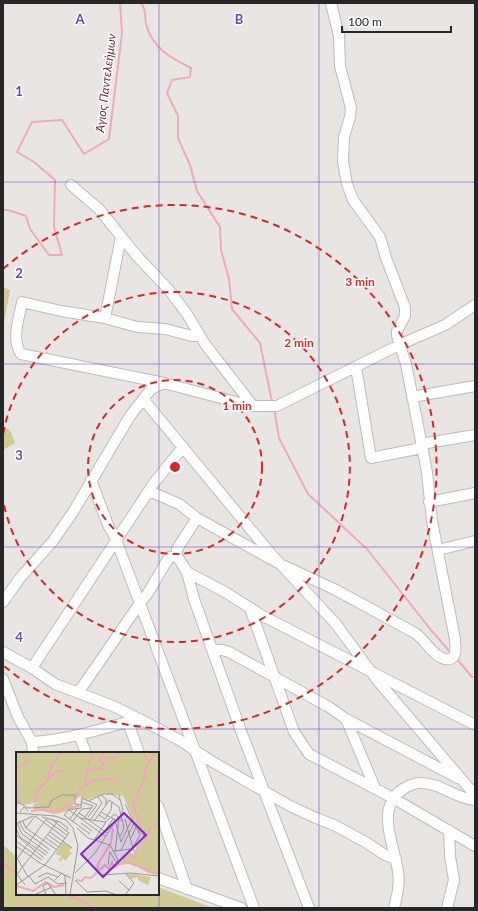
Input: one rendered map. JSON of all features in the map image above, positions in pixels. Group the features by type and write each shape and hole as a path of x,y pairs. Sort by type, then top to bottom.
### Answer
{"street":[{"path":"149,491 179,504 197,518 280,564 336,590 414,633 425,641 434,653 443,658 448,659 454,656 456,650 432,521 427,472 406,364 397,336 397,331 405,316 404,307 380,237 353,200 345,174 343,161 344,137 351,108 340,66 339,36 330,3"},
{"path":"71,185 99,209 121,237 169,290 187,314 200,336 253,406"},
{"path":"105,318 121,237"},
{"path":"200,336 192,336 165,329 138,327 105,318 61,311 22,302 16,336 17,347 21,354 164,383 253,406 277,406 400,345 445,325 475,305"},
{"path":"356,367 371,458 475,435"},
{"path":"3,602 59,532 73,512 130,416 151,389 164,383"},
{"path":"412,397 475,386"},
{"path":"143,399 280,564 336,624 370,670 475,795"},
{"path":"32,668 149,491 183,447"},
{"path":"91,480 197,752 254,908"},
{"path":"429,502 475,493"},
{"path":"197,518 177,549 177,556 187,572 194,599 240,730 309,908"},
{"path":"438,550 475,541"},
{"path":"78,692 148,593 168,559 170,557 177,556"},
{"path":"187,572 250,608 475,725"},
{"path":"250,608 294,732 310,754 393,798 475,846"},
{"path":"213,650 229,652 330,707 346,719 462,780"},
{"path":"3,652 32,668 49,681 113,706 139,719 173,737 264,792 305,814 334,825 386,855 396,859"},
{"path":"3,678 18,717 32,742 33,752"},
{"path":"32,742 79,735 139,719"},
{"path":"346,719 375,788"},
{"path":"128,722 139,752"},
{"path":"79,735 86,752"},
{"path":"394,908 398,884 398,870 388,818 389,808 393,798 405,787 419,783 430,785 465,798 475,800"},
{"path":"159,809 187,889"},
{"path":"447,908 454,880 450,856 449,830"},
{"path":"159,878 241,908"}],"shaded area":[{"path":"3,287 10,290 3,329"},
{"path":"3,426 10,430 15,443 3,450"},
{"path":"3,845 16,856 16,895 159,895 159,887 213,908 3,908"}],"waterway":[{"name":"Άγιος Παντελεήμων","path":"3,210 8,210 26,216 30,229 49,255 62,255 54,227 55,180 34,162 17,152 32,122 62,120 84,154 109,139 122,33 120,3"},
{"path":"141,3 145,10 146,24 153,40 163,51 191,68 190,77 172,80 167,93 178,116 178,138 190,165 197,191 220,227 221,250 229,279 232,309 260,343 272,402"},
{"path":"274,408 279,438 308,494 367,549 451,653"},
{"path":"457,659 472,677"},
{"path":"3,863 16,873"},
{"path":"66,895 83,901 95,908"}]}
